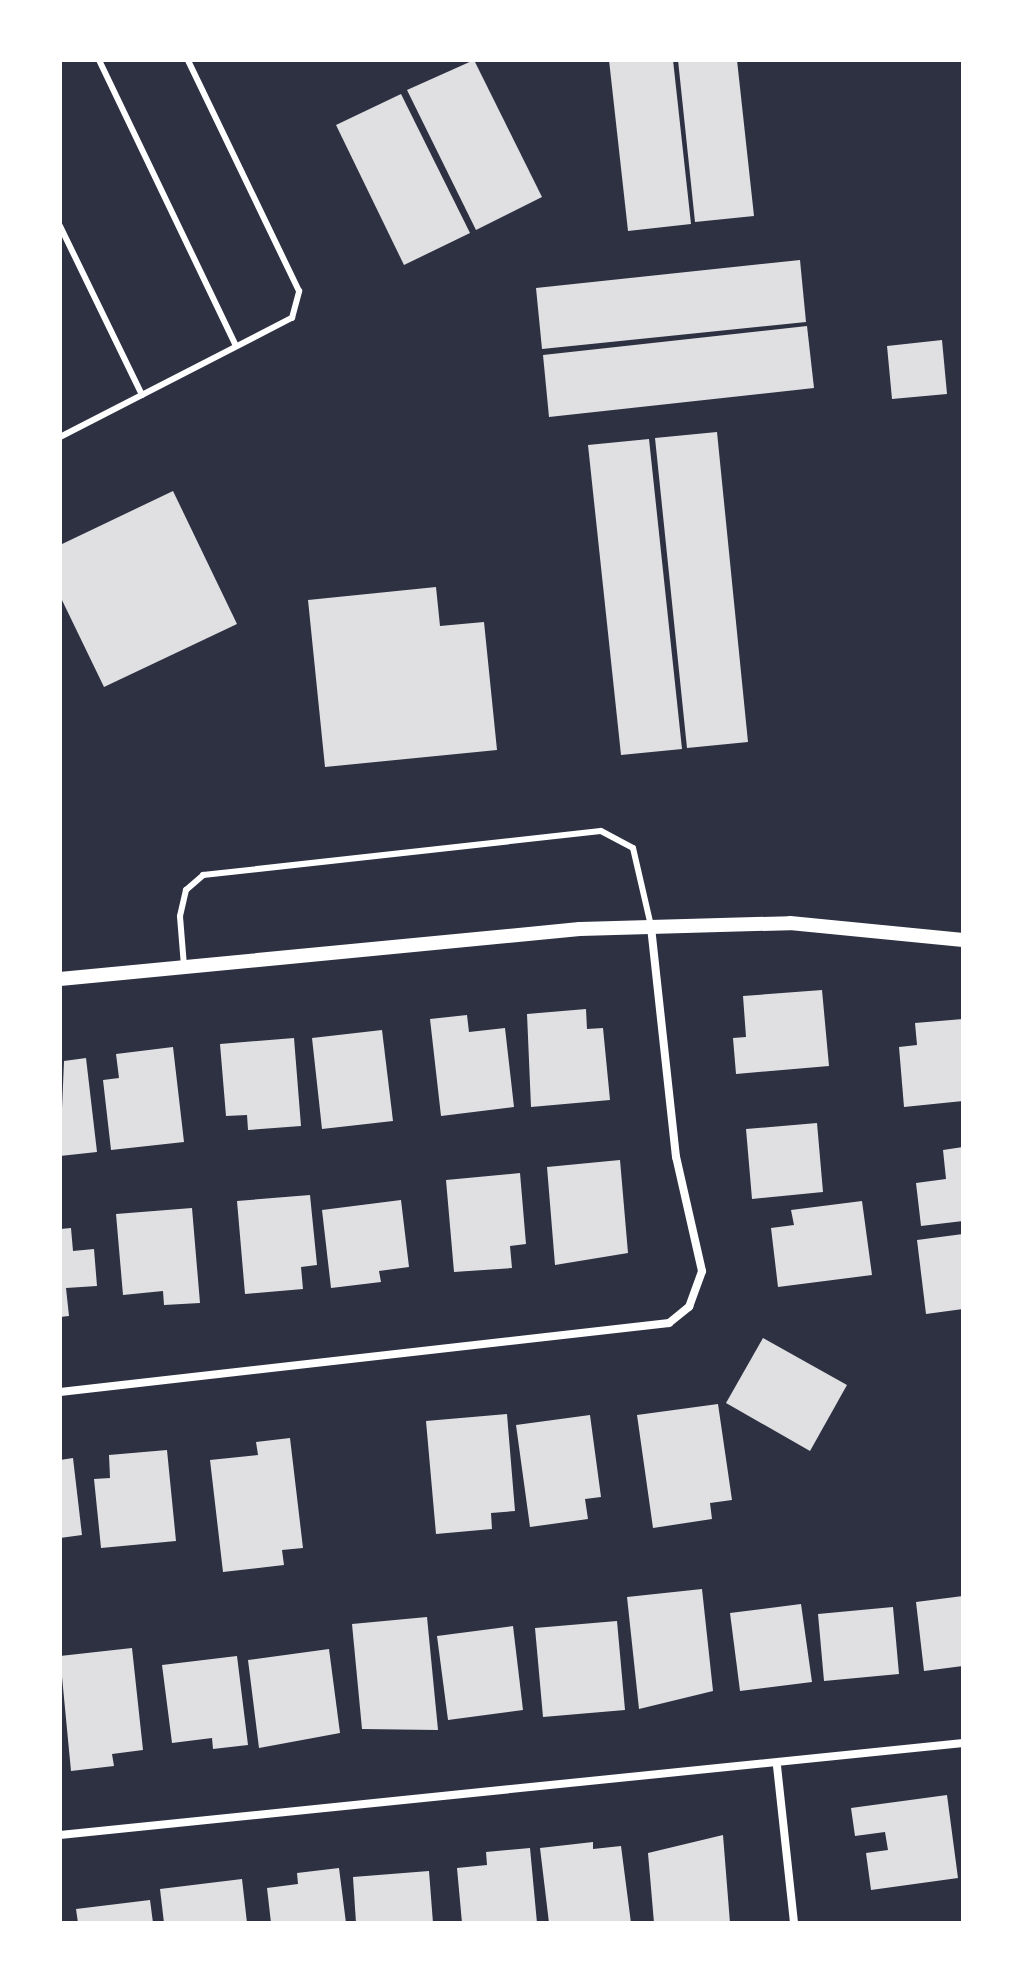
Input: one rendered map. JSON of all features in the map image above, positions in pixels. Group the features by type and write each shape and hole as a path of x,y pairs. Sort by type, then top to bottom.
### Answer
{"street":[{"path":"60,979 651,927 790,923 963,940"},
{"path":"60,1392 642,1331 689,1307 702,1271 676,1157 651,927"},
{"path":"60,1835 777,1766 963,1743"},
{"path":"777,1766 794,1923"}],"lane":[{"path":"99,60 236,346"},
{"path":"60,437 292,318 299,291 188,60"},
{"path":"60,226 142,395"},
{"path":"184,966 180,916 186,890 203,875 601,831 633,848 645,875 651,927"}],"building":[{"path":"474,60 542,197 476,230 407,90"},
{"path":"609,60 673,60 691,224 628,231"},
{"path":"678,60 737,60 754,216 695,222"},
{"path":"401,94 470,233 404,265 336,125"},
{"path":"800,260 806,322 542,349 536,288"},
{"path":"807,326 814,388 549,417 543,355"},
{"path":"942,340 947,394 892,399 887,346"},
{"path":"717,432 748,742 687,748 655,438"},
{"path":"649,439 682,749 621,755 588,445"},
{"path":"173,491 237,624 104,687 60,596 60,545"},
{"path":"436,587 440,626 484,622 497,750 325,767 308,600"},
{"path":"822,990 829,1066 736,1074 733,1038 746,1037 743,996"},
{"path":"586,1009 587,1029 603,1028 610,1100 531,1107 527,1014"},
{"path":"467,1015 469,1032 505,1028 514,1107 441,1116 430,1019"},
{"path":"963,1019 963,1101 904,1107 899,1047 917,1045 915,1023"},
{"path":"382,1030 393,1121 322,1129 312,1038"},
{"path":"294,1038 301,1126 248,1130 247,1115 226,1116 220,1044"},
{"path":"173,1047 184,1142 111,1150 103,1080 119,1078 116,1054"},
{"path":"86,1058 97,1152 60,1156 64,1061"},
{"path":"817,1123 823,1192 752,1199 746,1129"},
{"path":"963,1147 963,1221 921,1226 916,1183 946,1179 943,1150"},
{"path":"620,1160 628,1253 555,1265 547,1167"},
{"path":"520,1173 526,1244 510,1246 512,1268 454,1272 446,1180"},
{"path":"310,1195 317,1265 301,1267 303,1289 245,1294 237,1201"},
{"path":"401,1200 409,1267 379,1271 381,1282 331,1288 322,1210"},
{"path":"862,1201 872,1275 778,1287 771,1228 794,1225 791,1210"},
{"path":"192,1208 200,1303 164,1305 163,1291 123,1295 116,1214"},
{"path":"71,1228 73,1251 94,1249 97,1286 66,1288 69,1316 60,1317 60,1229"},
{"path":"963,1234 963,1309 926,1314 917,1240"},
{"path":"763,1338 847,1385 810,1451 726,1403"},
{"path":"718,1404 732,1500 710,1503 712,1519 653,1528 637,1415"},
{"path":"507,1414 515,1511 491,1513 492,1529 436,1534 426,1421"},
{"path":"590,1415 601,1497 585,1499 588,1519 530,1527 516,1425"},
{"path":"290,1438 303,1548 282,1550 284,1565 223,1572 210,1460 258,1455 256,1442"},
{"path":"167,1450 176,1541 101,1548 94,1479 110,1478 109,1455"},
{"path":"73,1458 82,1535 60,1538 60,1460"},
{"path":"702,1589 713,1691 639,1709 627,1597"},
{"path":"963,1596 963,1666 924,1671 916,1602"},
{"path":"801,1604 812,1682 740,1691 730,1613"},
{"path":"893,1607 899,1674 824,1681 818,1614"},
{"path":"427,1617 438,1730 362,1729 352,1624"},
{"path":"617,1621 625,1710 543,1717 535,1628"},
{"path":"513,1626 523,1710 448,1720 437,1636"},
{"path":"132,1648 143,1750 112,1754 114,1766 71,1771 60,1656"},
{"path":"329,1649 340,1733 259,1748 248,1660"},
{"path":"237,1656 248,1745 213,1749 212,1738 172,1743 162,1665"},
{"path":"947,1795 958,1878 871,1890 866,1853 888,1850 885,1832 855,1836 851,1808"},
{"path":"723,1835 730,1923 654,1923 648,1853"},
{"path":"593,1842 593,1849 621,1846 631,1923 549,1923 540,1848"},
{"path":"530,1848 537,1923 462,1923 457,1868 487,1865 486,1852"},
{"path":"339,1868 346,1923 271,1923 267,1888 298,1884 297,1873"},
{"path":"429,1871 433,1923 356,1923 353,1877"},
{"path":"242,1879 247,1923 164,1923 160,1889"},
{"path":"150,1900 153,1923 78,1923 76,1909"}]}
